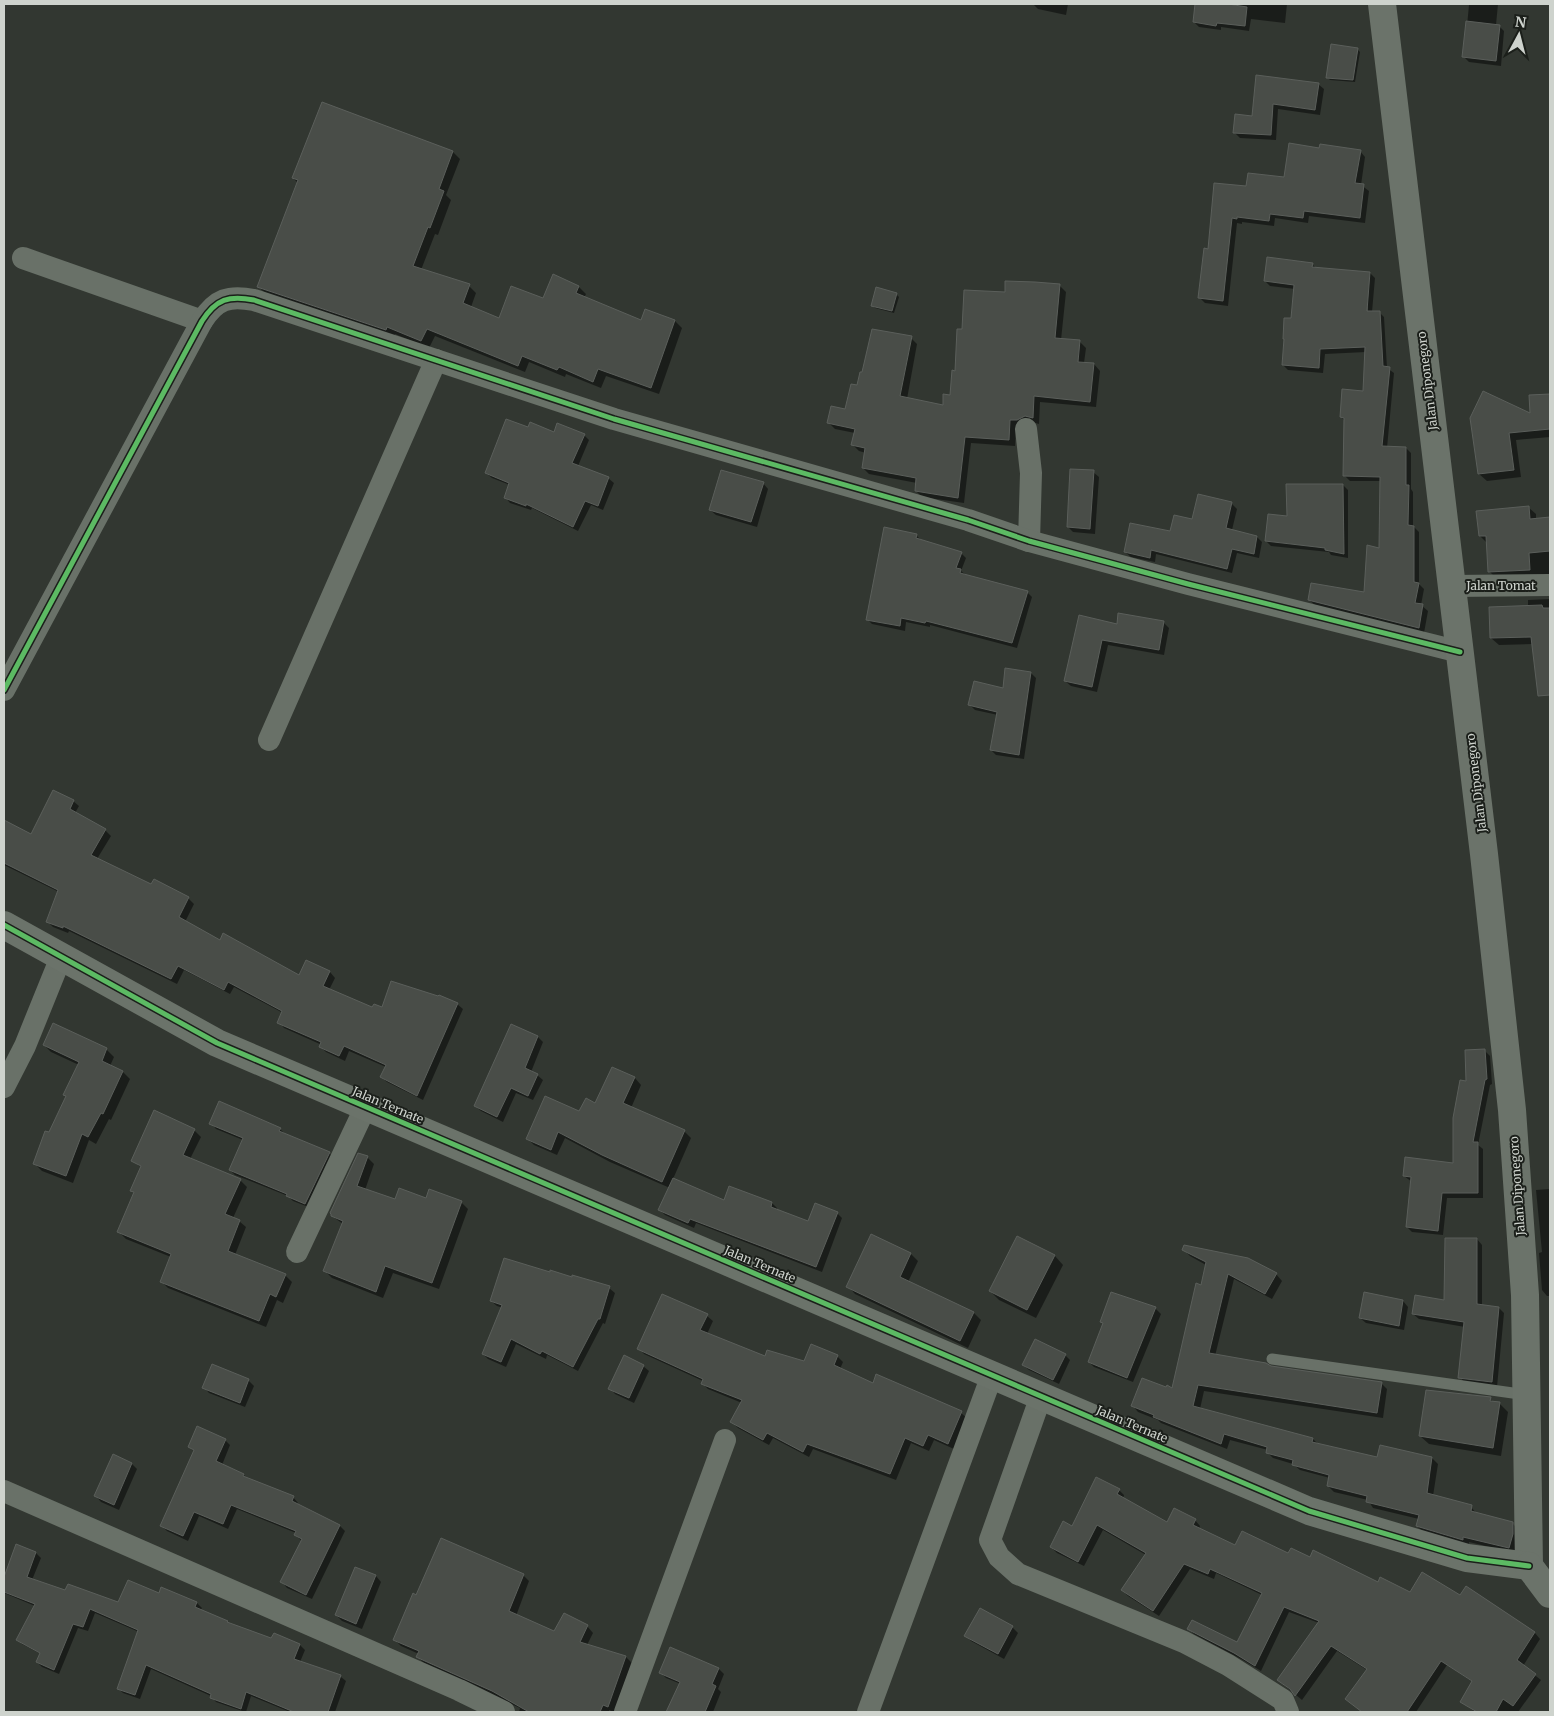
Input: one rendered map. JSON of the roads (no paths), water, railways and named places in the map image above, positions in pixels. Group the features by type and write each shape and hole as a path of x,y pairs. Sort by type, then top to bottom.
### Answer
{"street":[{"name":"Jalan Diponegoro","path":"1382,4 1485,864 1512,1110 1525,1295 1530,1566"},
{"path":"23,258 202,321"},
{"path":"4,690 202,321 209,310 223,300 234,298 244,298 614,419 968,520 1029,541 1188,584 1460,652"},
{"path":"269,740 436,360"},
{"path":"1026,428 1031,473 1029,541"},
{"name":"Jalan Tomat","path":"1452,586 1550,585"},
{"name":"Jalan Ternate","path":"4,925 218,1043 1309,1511 1467,1558 1530,1566"},
{"path":"4,1087 25,1046 61,957"},
{"path":"297,1252 366,1106"},
{"path":"868,1712 992,1375"},
{"path":"1041,1396 990,1540 999,1557 1018,1574 1184,1642 1228,1665 1283,1700 1288,1712"},
{"path":"625,1712 725,1440"},
{"path":"4,1492 450,1686 504,1712"},
{"path":"1530,1566 1550,1594"}],"lane":[{"path":"1272,1358 1527,1395"}]}
